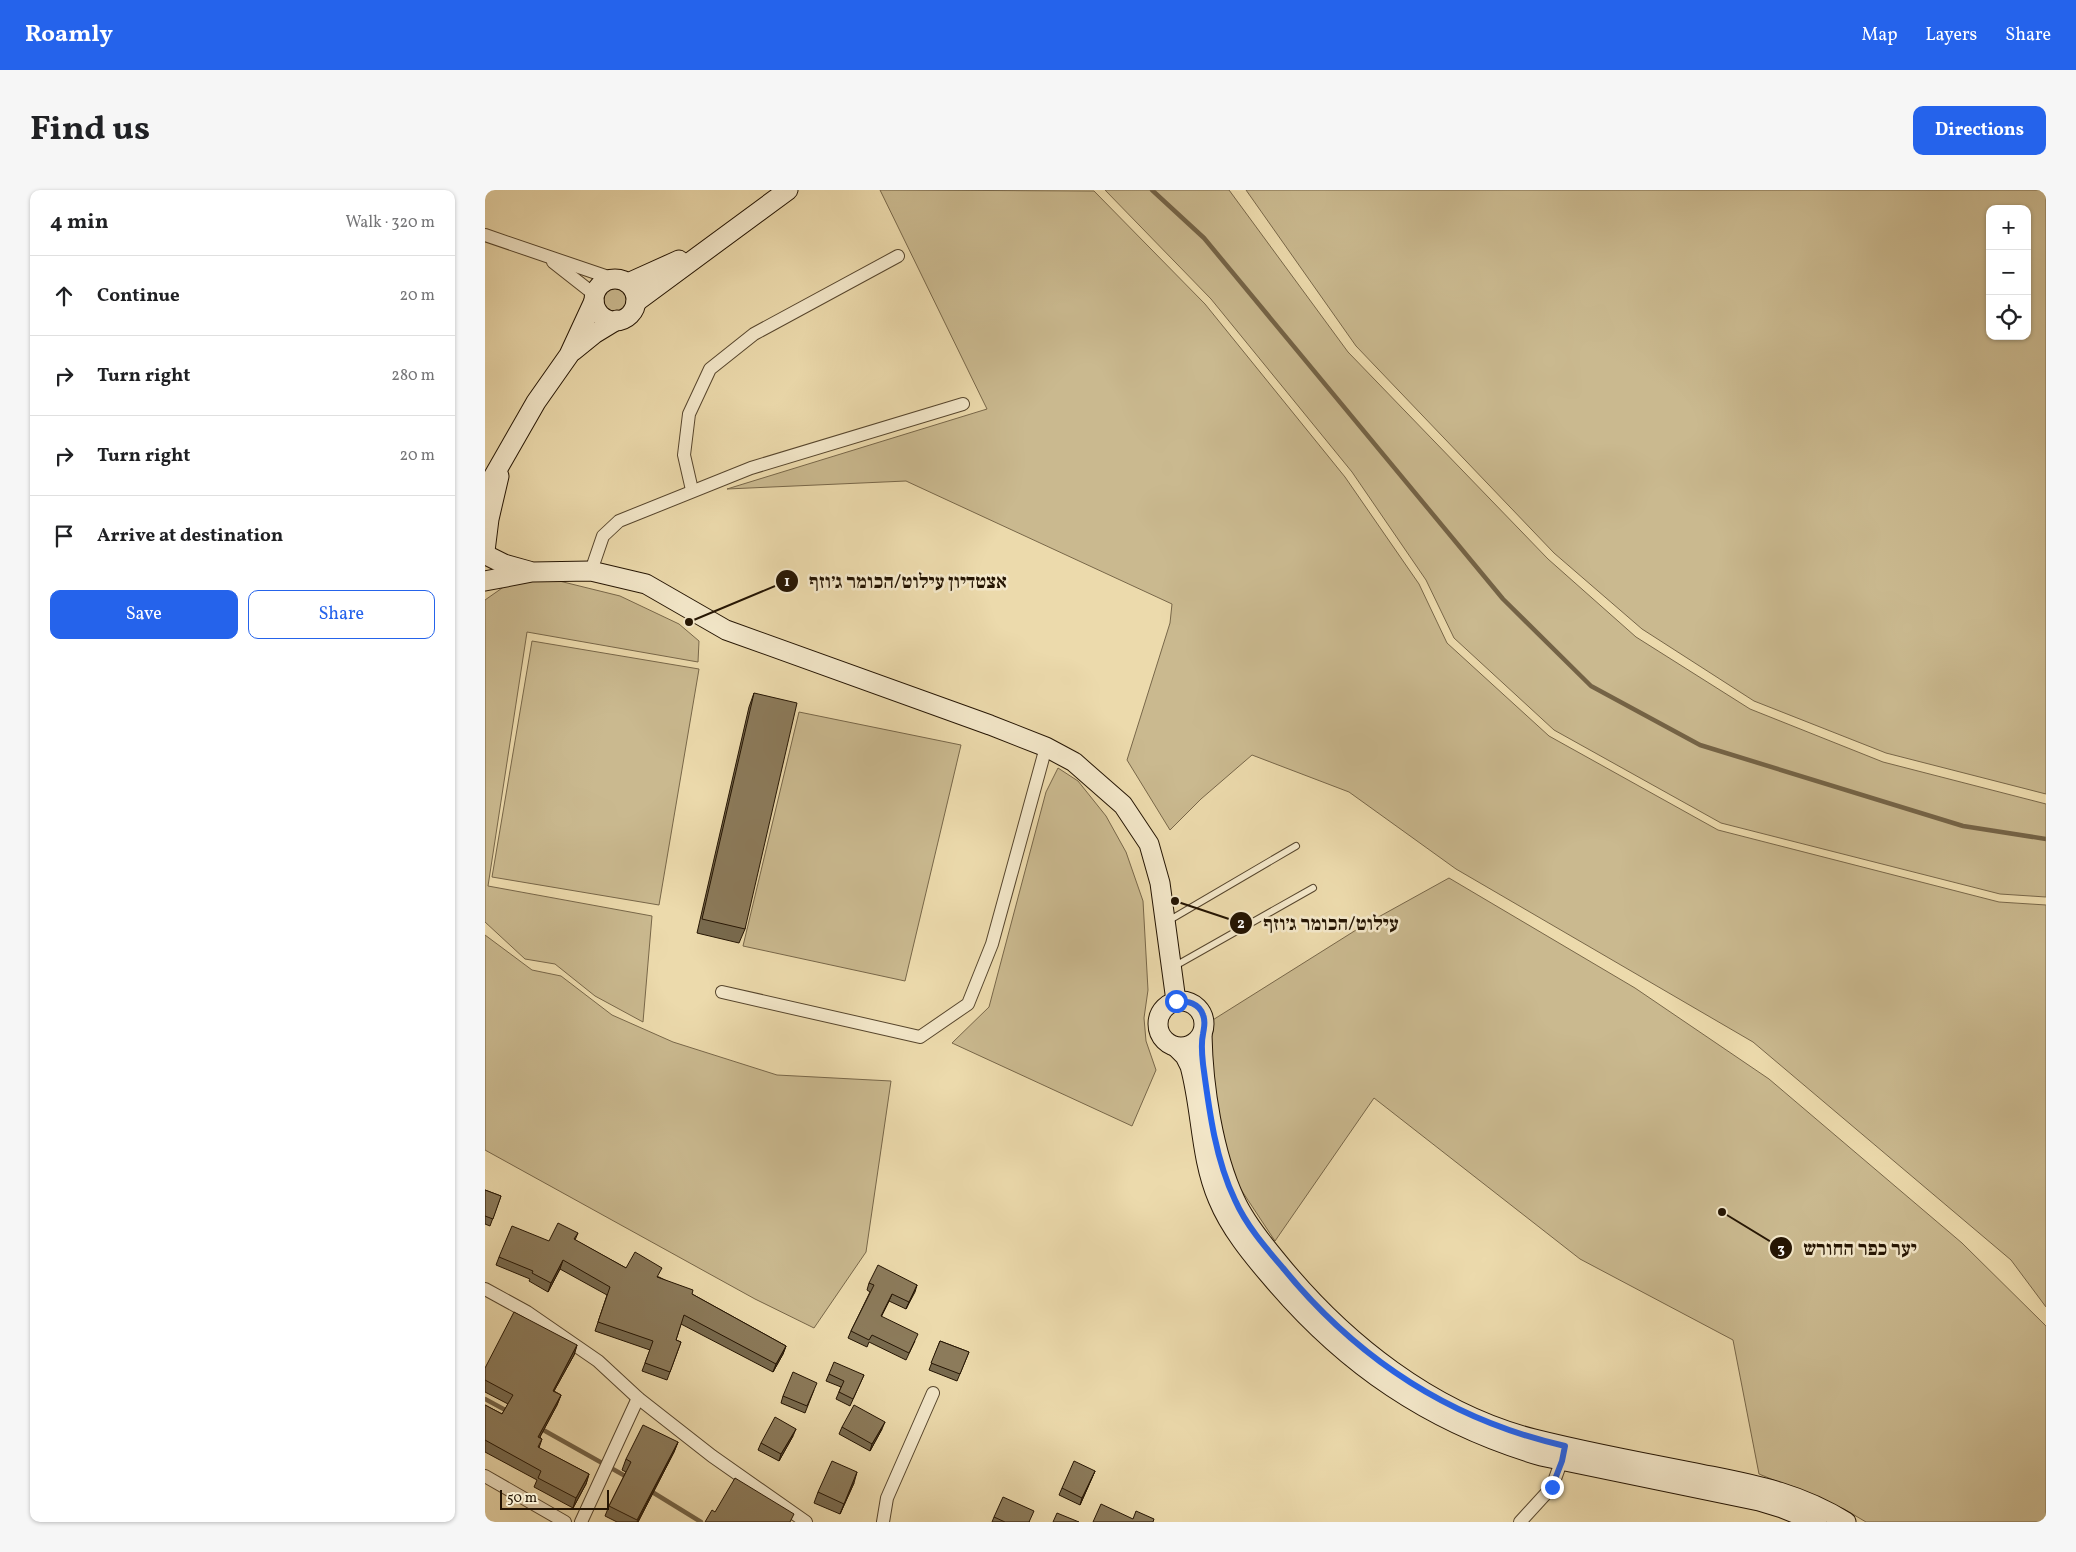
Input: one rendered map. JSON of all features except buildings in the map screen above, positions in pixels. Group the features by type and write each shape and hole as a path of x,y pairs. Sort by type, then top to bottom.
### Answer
{"street":[{"path":"569,355 594,334 629,315 636,302 788,190"},
{"path":"485,235 621,281 633,288 636,302"},
{"path":"485,491 536,402 569,355 601,284 621,281 712,245"},
{"path":"545,256 594,298 595,307 604,317 617,320"},
{"path":"692,490 684,455 689,414 710,369 754,334 898,256"},
{"path":"591,571 603,536 619,521 692,490 751,468 963,404"},
{"path":"485,580 490,567 486,553 489,519 505,455"},
{"path":"486,553 504,564 532,572"},
{"path":"485,580 532,572 591,571 646,584 726,630 990,725 1046,747 1075,762 1123,805 1149,844 1160,883 1176,1001"},
{"path":"722,992 920,1037 969,1004 992,944 1046,747"},
{"path":"1817,1522 1759,1501 1564,1454 1450,1407 1383,1364 1335,1324 1295,1283 1246,1220 1227,1180 1214,1134 1203,1064 1202,1034 1205,1025 1204,1017 1200,1009 1187,1001 1176,1001 1162,1010 1158,1025 1163,1038 1168,1044 1176,1047 1191,1066 1205,1159 1218,1201 1240,1238 1300,1311 1328,1338 1369,1372 1427,1410 1455,1425 1507,1446 1564,1454 1774,1489 1817,1505 1847,1522"},
{"path":"1176,1047 1191,1045 1202,1034"},
{"path":"485,1289 527,1312 599,1361 638,1398 712,1456 806,1522"},
{"path":"883,1522 887,1498 933,1393"},
{"path":"581,1522 638,1398"},
{"path":"1520,1522 1552,1487 1564,1454"},
{"path":"485,1476 565,1522"}],"lane":[{"path":"1165,923 1296,846"},
{"path":"1172,968 1313,888"}],"shaded area":[{"path":"880,190 1094,191 1205,304 1345,477 1419,584 1447,643 1549,736 1718,830 1999,902 2046,905 2046,1307 2011,1260 1753,1042 1456,869 1349,792 1252,755 1201,799 1170,830 1127,760 1170,623 1172,604 906,481 727,489 987,409"},
{"path":"1105,190 1229,190 1348,352 1548,559 1636,637 1750,709 1883,762 2046,804 2046,897 2000,894 1721,823 1554,730 1454,638 1426,580 1352,472 1211,299"},
{"path":"1246,190 2046,190 2046,794 1886,753 1754,701 1642,629 1554,553 1356,346"},
{"path":"615,288 624,292 628,301 624,310 615,314 606,310 602,301 606,292"},
{"path":"543,577 620,596 679,624 699,641 698,662 527,632 488,886 652,916 643,1022 595,996 555,964 525,959 485,922 485,600 505,586"},
{"path":"532,641 699,669 659,905 492,877"},
{"path":"799,712 961,745 905,981 743,946"},
{"path":"1058,768 1078,781 1106,816 1126,852 1143,901 1148,990 1144,1018 1146,1041 1156,1070 1132,1126 952,1043 989,1007 1046,792"},
{"path":"1449,878 1635,988 1769,1079 1962,1243 2046,1326 2046,1522 1866,1522 1844,1509 1759,1474 1733,1340 1580,1259 1374,1098 1275,1241 1236,1182 1222,1138 1200,1028 1364,925"},
{"path":"485,935 532,970 561,976 612,1015 673,1042 777,1075 891,1081 866,1252 814,1328 755,1299 485,1150"}],"waterway":[{"path":"1152,190 1204,238 1503,599 1591,686 1700,745 1963,826 2046,839"},
{"path":"485,1399 509,1412"},
{"path":"538,1427 627,1477"},
{"path":"649,1490 701,1522"}],"place":[{"name":"אצטדיון עילוט/הכומר ג׳וזף","path":"689,622"},
{"name":"עילוט/הכומר ג׳וזף","path":"1175,901"},
{"name":"יער כפר החורש","path":"1722,1212"}],"route":[{"path":"1176,1001 1187,1001 1194,1004 1200,1009 1204,1017 1205,1025 1202,1034 1203,1064 1214,1134 1220,1158 1235,1200 1246,1220 1269,1252 1314,1304 1335,1324 1402,1378 1450,1407 1476,1418 1505,1430 1565,1446 1557,1478 1552,1487"}]}
